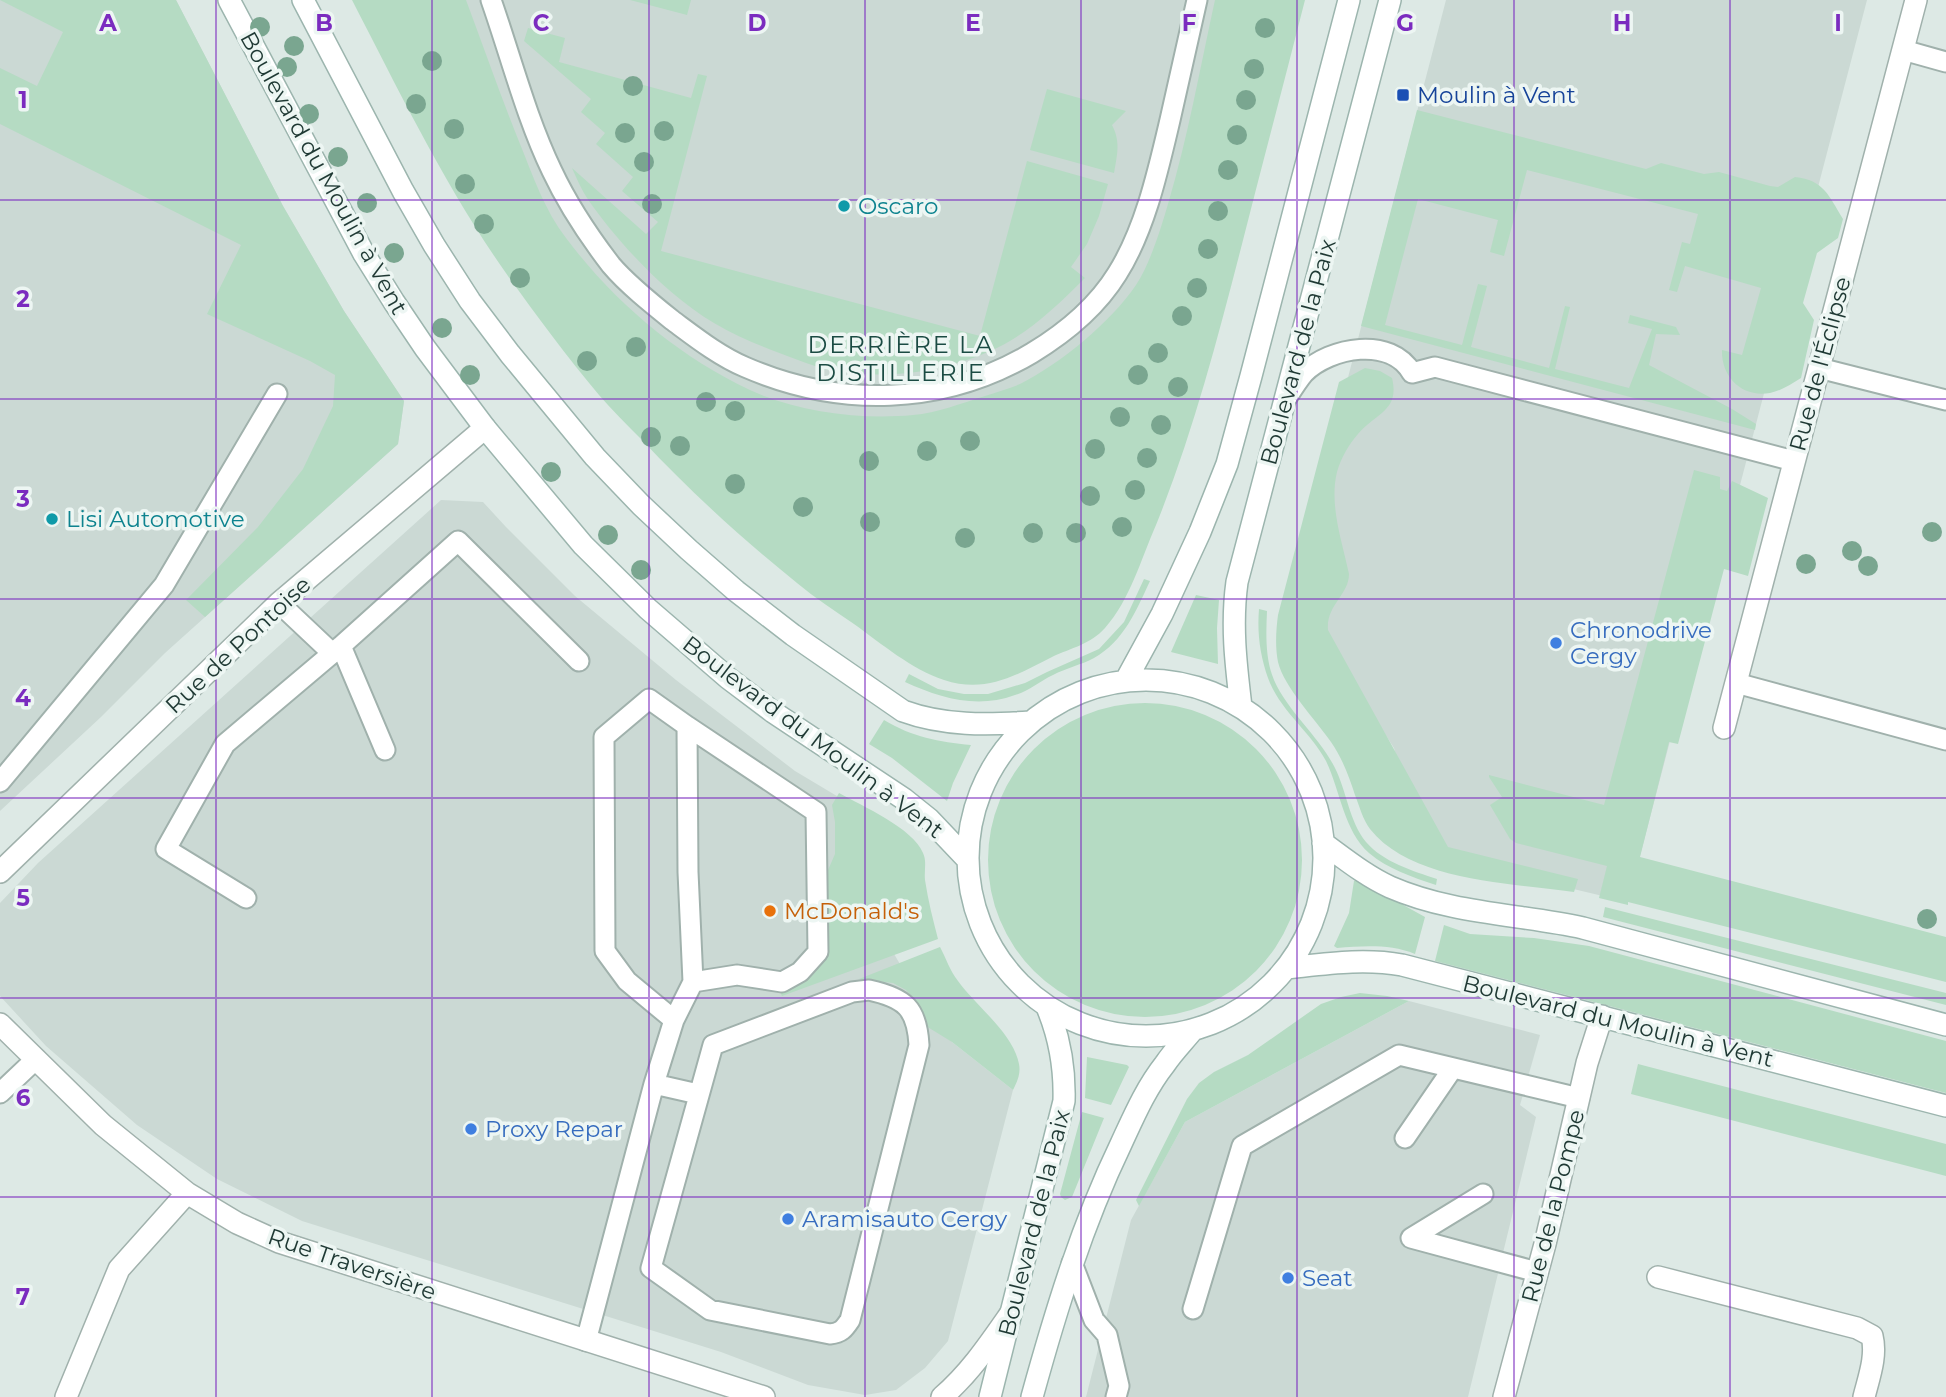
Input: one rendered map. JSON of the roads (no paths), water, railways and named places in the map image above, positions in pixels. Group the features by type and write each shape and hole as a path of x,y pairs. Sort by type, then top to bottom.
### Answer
{"main road":[{"name":"Boulevard du Moulin à Vent","path":"229,0 364,254 425,348 485,428 583,545 612,576 728,678 773,712 904,799 929,819 967,859"},
{"path":"303,0 403,191 470,301 554,409 641,505 690,551 793,635 903,710 919,717 952,722 1030,722"},
{"name":"Boulevard de la Paix","path":"1126,680 1162,614 1200,532 1227,464 1349,0"},
{"name":"Boulevard de la Paix","path":"1241,707 1234,648 1235,595 1390,0"},
{"name":"Rue de l'Éclipse","path":"1724,728 1916,0"},
{"name":"Rue de Pontoise","path":"0,872 279,603 485,428"},
{"path":"1126,680 1160,680 1194,686 1226,698 1269,729 1293,757 1307,782 1317,807 1323,843 1323,877 1316,909 1304,940 1273,983 1227,1017 1192,1031 1154,1037 1117,1034 1081,1025 1047,1007 1027,991 1008,972 989,943 973,902 968,876 971,820 984,783 1003,750 1030,722 1052,706 1091,688 1126,680"},
{"path":"1323,843 1376,880 1447,906 1583,928 1946,1025"},
{"name":"Boulevard du Moulin à Vent","path":"1286,968 1330,963 1387,963 1946,1106"},
{"name":"Boulevard de la Paix","path":"990,1397 1064,1101 1064,1070 1058,1038 1047,1007"},
{"name":"Rue de la Pompe","path":"1504,1397 1587,1063 1602,1016"},
{"name":"Rue Traversière","path":"0,1024 103,1125 187,1194 237,1223 279,1242 764,1397"},
{"name":"Boulevard de la Paix","path":"1032,1397 1087,1221 1146,1093 1164,1065 1192,1031"},
{"path":"66,1397 119,1269 187,1194"},
{"path":"1658,1277 1867,1332 1872,1336 1874,1346 1864,1397"},
{"path":"942,1397 972,1366 1012,1311"}],"lane":[{"path":"491,0 537,136 552,171 576,216 613,268 657,309 700,341 743,366 788,384 833,393 877,397 921,394 1007,368 1056,339 1092,307 1117,274 1142,223 1158,170 1196,0"},
{"path":"1903,50 1946,62"},
{"path":"1286,399 1304,373 1316,364 1352,349 1385,352 1406,364 1412,373 1435,367 1794,461"},
{"path":"1819,368 1946,400"},
{"path":"0,782 164,585 277,394"},
{"path":"246,898 166,849 225,744 457,541 579,661"},
{"path":"279,603 336,649 386,750"},
{"path":"1736,683 1946,740"},
{"path":"674,1020 627,981 605,951 604,737 649,699 816,812 818,952 800,972 782,982 737,975 693,982"},
{"path":"586,1341 654,1083 674,1020 693,982 688,872 687,726"},
{"path":"869,990 886,994 900,1000 912,1010 918,1027 919,1045 850,1320 838,1334 710,1310 651,1268 698,1094 713,1045 852,992 869,990"},
{"path":"1193,1309 1242,1146 1399,1055 1579,1098"},
{"path":"0,1093 36,1059"},
{"path":"1405,1138 1453,1068"},
{"path":"654,1083 698,1094"},
{"path":"1483,1194 1411,1238 1537,1272"},
{"path":"1072,1264 1094,1320 1107,1335 1119,1386 1116,1397"}],"place":[{"name":"Moulin à Vent","path":"1403,95"},
{"name":"Oscaro","path":"844,206"},
{"name":"Lisi Automotive","path":"52,519"},
{"name":"Chronodrive Cergy","path":"1556,643"},
{"name":"McDonald's","path":"770,911"},
{"name":"Proxy Repar","path":"471,1129"},
{"name":"Aramisauto Cergy","path":"788,1219"},
{"name":"Seat","path":"1288,1278"}],"district":[{"name":"DERRIÈRE LA DISTILLERIE","path":"901,358"}]}
